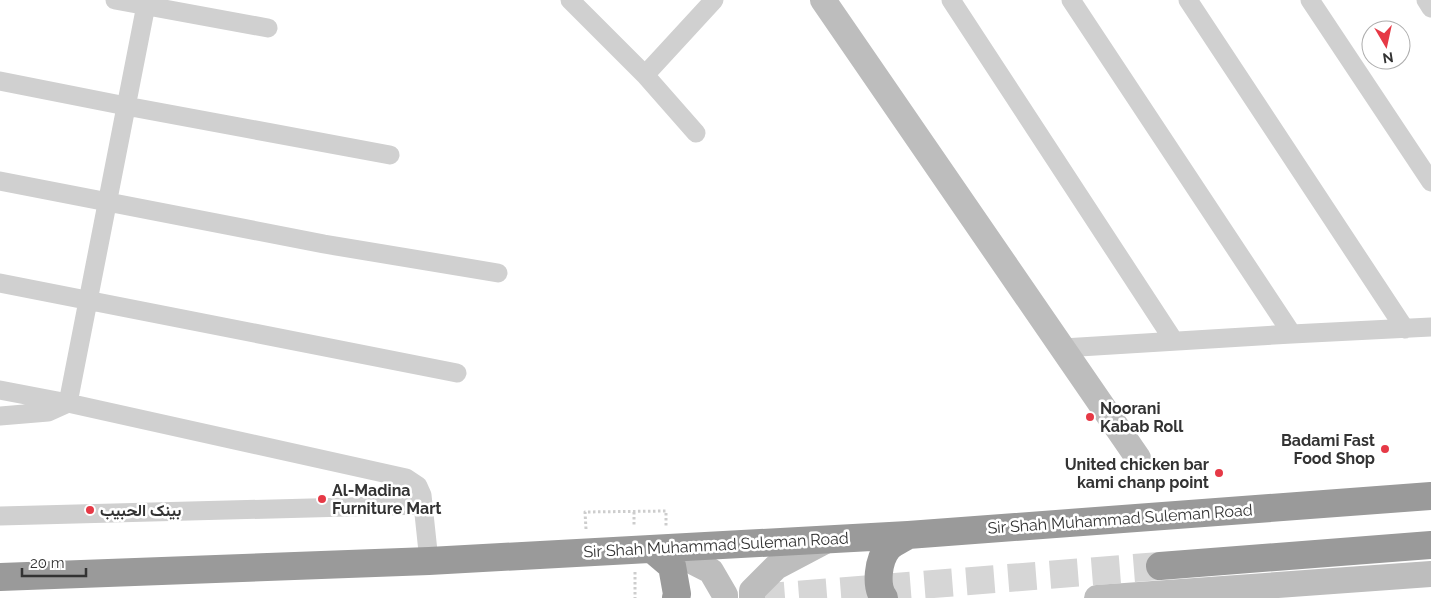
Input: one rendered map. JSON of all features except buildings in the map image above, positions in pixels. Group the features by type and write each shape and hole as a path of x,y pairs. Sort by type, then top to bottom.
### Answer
{"highway":[{"name":"Sir Shah Muhammad Suleman Road","path":"0,577 429,560 908,535 1431,496"},
{"path":"884,598 881,594 878,570 888,548 908,535"},
{"path":"1160,566 1431,545"},
{"path":"659,548 672,566 676,598"}],"street":[{"path":"115,0 146,3 268,28"},
{"path":"570,0 645,75 696,133"},
{"path":"645,75 714,0"},
{"path":"823,0 1138,458"},
{"path":"951,0 1174,341"},
{"path":"1071,0 1292,334"},
{"path":"1188,0 1405,329"},
{"path":"1310,0 1431,182"},
{"path":"1426,0 1431,8"},
{"path":"68,402 146,3"},
{"path":"0,81 390,155"},
{"path":"0,181 324,244 498,273"},
{"path":"0,283 458,373"},
{"path":"1063,348 1431,327"},
{"path":"0,390 68,402 406,478 418,486 422,495 429,560"},
{"path":"0,416 48,412 68,402"},
{"path":"0,516 423,505"},
{"path":"752,598 752,591 776,567 829,539"},
{"path":"659,548 711,570 725,594 725,598"},
{"path":"1097,598 1431,574"}],"path":[{"path":"585,512 666,511"}],"tunnel":[{"path":"757,598 1160,566"}],"place":[{"name":"Noorani Kabab Roll","path":"1090,417"},
{"name":"Badami Fast Food Shop","path":"1385,449"},
{"name":"United chicken bar kami chanp point","path":"1219,473"},
{"name":"Al-Madina Furniture Mart","path":"322,499"},
{"name":"بينک الحبيب","path":"90,510"}]}
